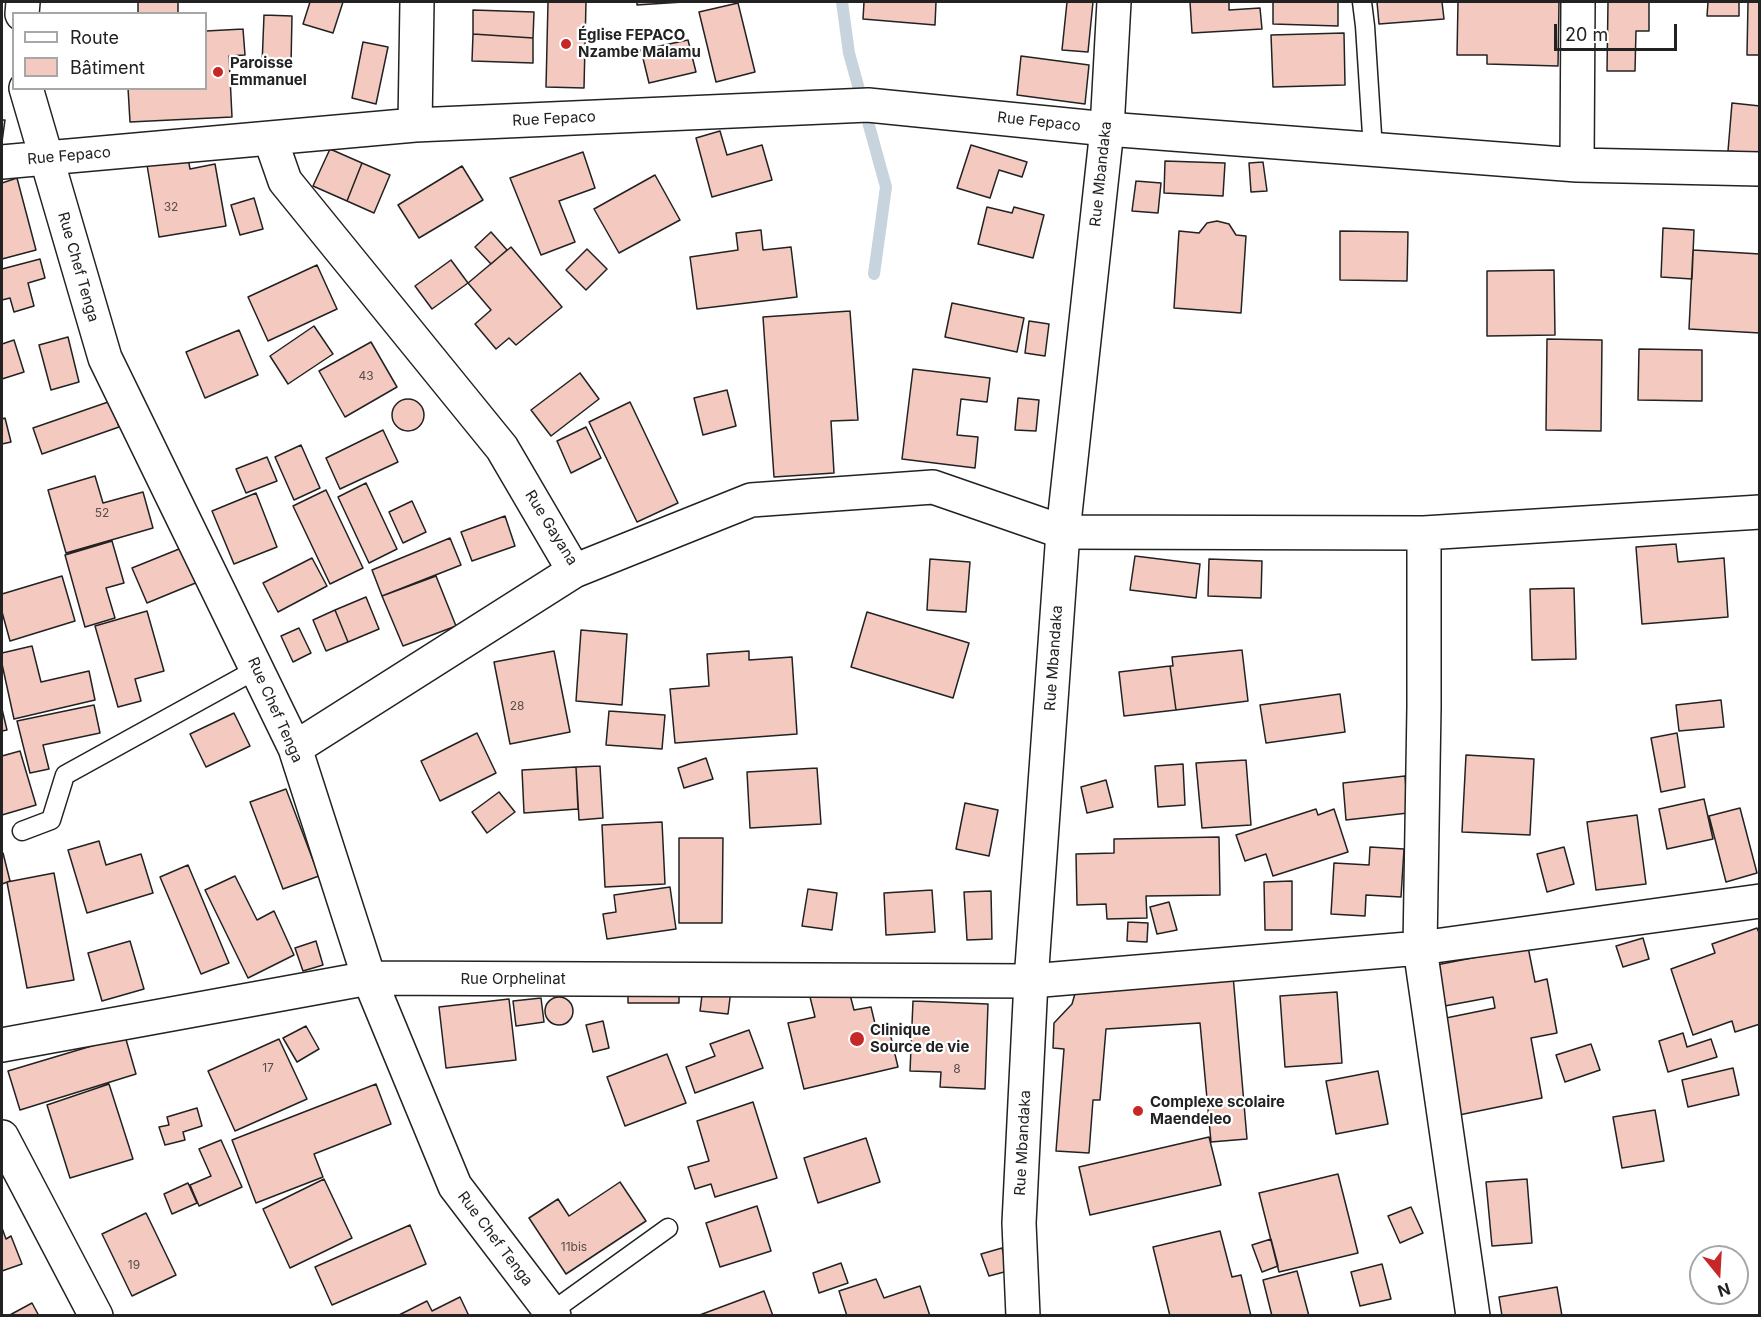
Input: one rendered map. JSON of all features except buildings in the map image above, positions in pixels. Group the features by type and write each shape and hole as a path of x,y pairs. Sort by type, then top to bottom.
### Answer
{"street":[{"path":"415,125 417,2"},
{"name":"Rue Mbandaka","path":"1023,1316 1019,1223 1031,981 1063,532 1107,129 1114,2"},
{"path":"1577,165 1578,2"},
{"name":"Rue Chef Tenga","path":"27,90 105,358 295,748 369,978 454,1186 553,1314"},
{"name":"Rue Fepaco","path":"2,162 415,125 868,105 1107,129 1577,165 1760,169"},
{"name":"Rue Gayana","path":"270,138 285,181 502,448 574,571 751,500 933,487 1063,532 1424,533 1760,512"},
{"path":"1424,533 1420,948 1473,1316"},
{"path":"295,748 574,571"},
{"name":"Rue Orphelinat","path":"2,1045 369,978 1031,981 1420,948 1760,901"},
{"path":"2,1137 96,1316"}],"lane":[{"path":"1362,2 1373,150"},
{"path":"22,831 51,820 65,775 257,669"},
{"path":"553,1314 668,1228"}],"waterway":[{"path":"842,2 849,53 886,187 874,274"}],"place":[{"name":"Église FEPACO Nzambe Malamu","path":"566,44"},
{"name":"Paroisse Emmanuel","path":"218,72"},
{"name":"Clinique Source de vie","path":"857,1039"},
{"name":"Complexe scolaire Maendeleo","path":"1138,1111"}]}
